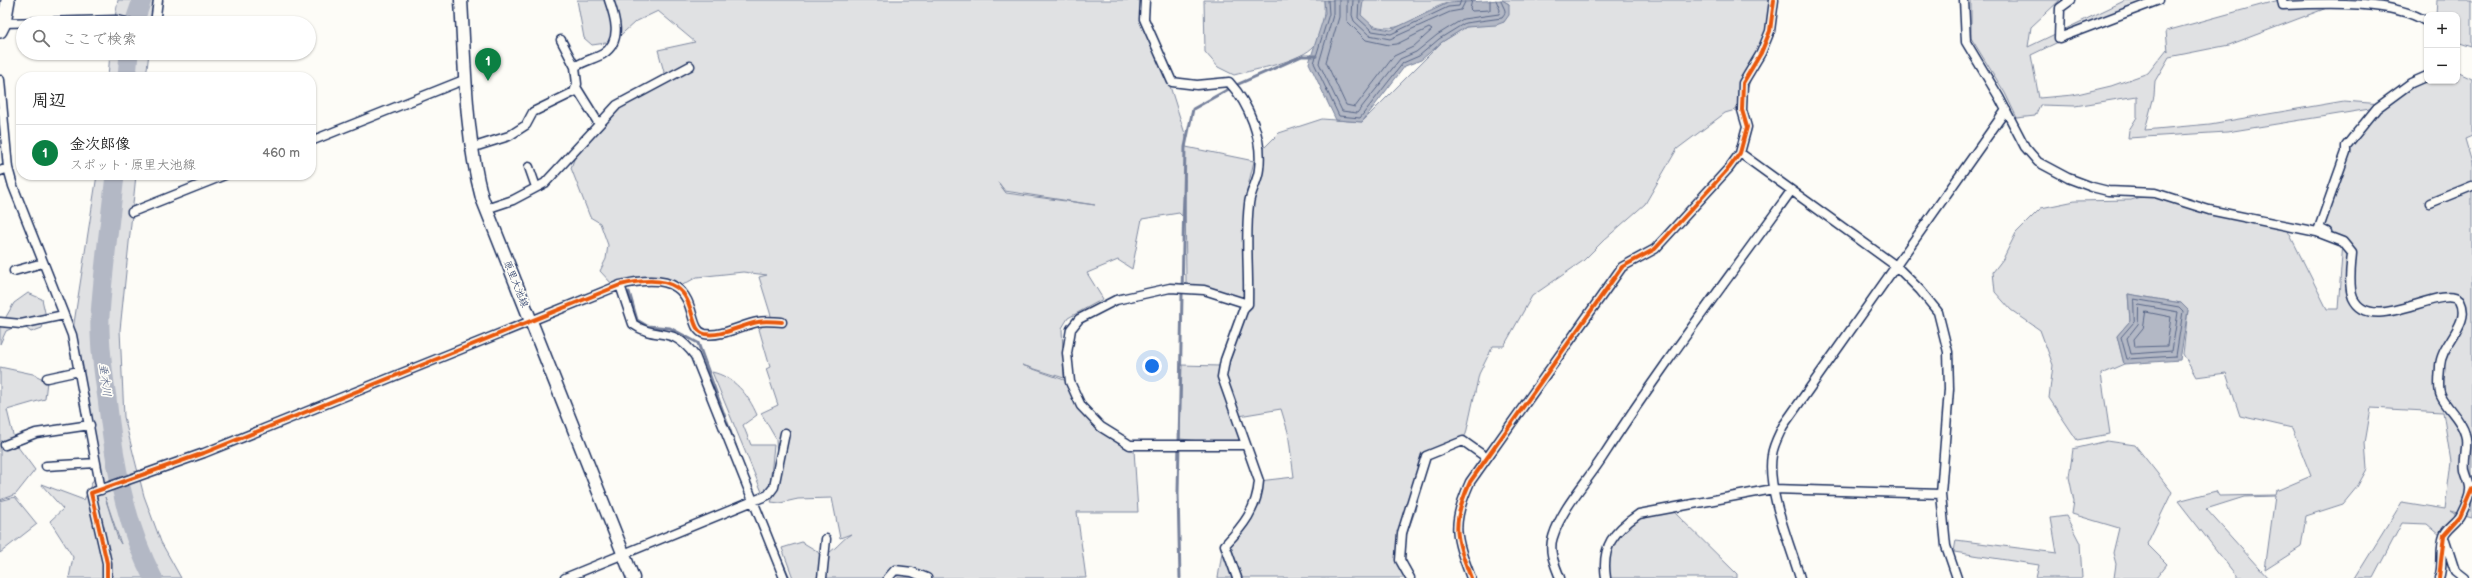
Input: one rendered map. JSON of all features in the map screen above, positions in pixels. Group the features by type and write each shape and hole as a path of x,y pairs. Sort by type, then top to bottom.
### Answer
{"main road":[{"path":"2,27 8,0"},
{"name":"原里大池線","path":"461,0 471,148 474,168 486,209 633,578"}],"street":[{"path":"156,16 158,0"},
{"path":"574,67 604,54 613,42 618,26 609,0"},
{"path":"1145,0 1144,19 1172,82 1197,86 1229,82 1233,86 1256,128 1259,148 1259,169 1249,203 1248,304 1244,308 1225,360 1222,377 1259,481 1258,499 1240,529 1224,545 1237,578"},
{"path":"1471,578 1460,548 1457,518 1460,503 1470,482 1622,267 1655,249 1730,168 1740,153 1747,127 1742,110 1743,83 1761,53 1770,31 1774,0"},
{"path":"1964,0 1966,42 2006,110 2024,147 2038,162 2083,185 2108,191 2155,193 2209,210 2317,232 2343,242"},
{"path":"2071,0 2060,8 2060,38 2159,0"},
{"path":"2282,0 2283,5 2347,0 2380,3 2419,15 2424,19"},
{"path":"2,27 16,26"},
{"path":"561,40 574,67 576,87 599,124"},
{"path":"486,209 513,200 536,186 545,183 617,105 690,66"},
{"path":"2424,77 2411,83 2377,108 2346,146 2346,152 2319,228 2343,242 2352,252 2351,285 2353,298 2362,308 2376,312 2395,311 2448,297 2459,299 2464,306 2467,317 2465,327 2447,348 2440,359 2440,395 2466,434 2464,469 2471,489 2460,517 2444,535 2439,578"},
{"path":"316,139 466,79"},
{"path":"0,80 8,168 72,335 101,490"},
{"path":"471,148 508,136 526,125 533,112 574,92 576,87"},
{"path":"1800,578 1771,481 1772,455 1783,426 2006,110"},
{"path":"1740,153 1896,266 1920,290 1938,312 1944,328 1948,352 1949,389 1941,494 1946,546 1957,578"},
{"path":"529,167 536,186"},
{"path":"0,171 8,168"},
{"path":"132,212 212,180"},
{"path":"2430,203 2472,186"},
{"path":"1560,578 1552,554 1552,539 1562,513 1576,498 1632,411 1791,191"},
{"path":"14,271 44,263"},
{"path":"107,578 107,563 91,493 204,453 530,320 620,285 639,280 656,280 680,288 687,297 696,328 703,334 713,334 759,321 782,322"},
{"path":"620,285 633,324 648,332 669,334 680,339 695,356 784,578"},
{"path":"1246,445 1130,445 1101,427 1081,406 1070,382 1068,353 1071,329 1079,319 1116,300 1170,288 1204,290 1248,304"},
{"path":"0,322 21,324 64,314"},
{"path":"47,378 79,371"},
{"path":"5,445 36,433 90,425"},
{"path":"565,578 753,502 768,494 774,487 784,433"},
{"path":"1410,578 1400,560 1402,533 1426,456 1463,441 1487,458"},
{"path":"46,466 96,463"},
{"path":"1606,578 1604,565 1608,545 1621,526 1639,514 1773,489 1941,494"},
{"path":"2444,535 2455,571 2464,578"},
{"path":"822,578 826,539"},
{"path":"888,578 894,570 912,572 927,578"}],"shaded area":[{"path":"118,0 155,0 153,16 115,16"},
{"path":"577,0 1144,0 1144,19 1169,83 1186,137 1186,147 1254,161 1246,195 1243,302 1186,284 1185,179 1182,216 1179,213 1142,219 1132,269 1118,260 1087,273 1103,299 1068,318 1062,328 1064,378 1022,365 1070,382 1081,406 1134,450 1138,512 1077,512 1086,578 900,578 887,573 883,578 822,578 824,555 851,534 840,538 832,498 798,499 780,503 771,502 778,486 776,439 761,413 778,405 766,369 770,367 759,329 772,319 759,277 767,275 743,272 697,277 679,287 646,279 612,284 600,271 606,259 608,245 600,223 590,217 571,168 579,145 617,105 660,80 664,72 658,50 695,42 658,11 635,22 613,42 592,45 584,38","holes":["998,182 1005,191 1095,205 1006,193"]},
{"path":"1204,0 1324,0 1320,36 1315,45 1300,56 1278,64 1234,75 1218,67 1205,52"},
{"path":"1363,0 1475,0 1447,3 1405,24 1385,28 1373,25 1360,19"},
{"path":"1502,0 1774,0 1767,37 1755,63 1742,108 1725,113 1677,149 1645,204 1604,240 1583,261 1532,296 1504,346 1493,346 1479,374 1466,434 1463,439 1426,456 1415,511 1399,556 1410,578 1218,578 1223,546 1240,529 1259,481 1294,477 1288,432 1281,409 1239,416 1223,381 1241,445 1180,439 1182,365 1220,366 1222,376 1248,304 1249,203 1262,150 1279,133 1322,119 1362,122 1442,42 1466,27 1504,22 1509,4"},
{"path":"1971,0 2060,0 2031,27 2028,47 2126,0 2146,0 2031,55 2039,98 2073,95 2111,86 2148,73 2167,49 2168,51 2166,31 2279,0 2388,0 2383,4 2332,6 2229,45 2169,57 2155,81 2154,96 2145,130 2210,124 2344,101 2382,104 2424,80 2424,84 2460,84 2460,73 2472,79 2472,136 2465,139 2472,163 2472,517 2450,511 2458,516 2440,535 2427,524 2402,523 2373,578 2355,578 2402,502 2445,509 2451,462 2443,412 2371,408 2365,443 2367,469 2357,487 2343,504 2306,516 2301,547 2265,570 2275,496 2244,497 2206,509 2268,578 2238,578 2178,501 2216,491 2219,496 2275,495 2276,491 2311,476 2292,428 2240,416 2226,373 2196,377 2183,354 2188,310 2181,303 2128,294 2130,321 2117,336 2124,364 2101,374 2110,434 2077,440 2049,398 2053,365 2040,330 2011,310 1995,292 1993,272 2003,259 2016,233 2041,208 2075,201 2131,200 2155,193 2285,225 2327,309 2338,309 2343,242 2319,228 2346,152 2376,108 2227,132 2128,138 2129,130 2137,117 2137,96 2075,106 2040,105 2035,116 2017,118 2005,93 1971,38"},
{"path":"2437,0 2472,0 2472,47 2460,43 2460,12 2436,12"},
{"path":"109,60 148,60 147,72 108,72"},
{"path":"96,180 135,180 120,330 124,417 144,496 161,542 181,578 69,578 73,557 50,521 63,509 41,484 84,500 97,472 72,336","holes":["105,497 121,544 118,539"]},
{"path":"28,293 42,299 46,317 42,328 31,332 21,324 6,331 0,344 0,322 3,322 14,303"},
{"path":"0,367 33,374 47,381 45,399 7,410 15,443 35,470 16,494 0,500"},
{"path":"712,372 720,374 734,382 745,393 753,407 757,415 743,425 751,445 774,445 770,485 762,492"},
{"path":"2107,441 2135,445 2172,492 2147,544 2167,564 2156,578 2114,578 2116,564 2113,553 2119,528 2072,514 2074,501 2069,477 2073,449"},
{"path":"15,497 37,524 0,553 0,501"},
{"path":"1670,508 1737,574 1737,578 1605,578 1613,538 1650,512"},
{"path":"2066,516 2080,543 2082,578 2036,578 2039,565 1954,552 1956,540 2057,553 2051,518"},
{"path":"802,542 817,551 821,557 818,578 793,578 782,548"}],"water":[{"path":"1324,0 1363,0 1361,15 1374,27 1391,30 1448,3 1502,0 1509,4 1509,15 1504,22 1496,25 1466,27 1442,42 1421,60 1405,66 1362,122 1336,120 1309,63 1325,13"},
{"path":"2128,294 2181,303 2188,310 2180,360 2124,364 2117,336 2130,321"}],"waterway":[{"name":"垂木川","path":"136,16 142,0"},
{"path":"1180,578 1178,493 1185,147 1193,109 1234,86 1302,56 1316,56"},
{"name":"垂木川","path":"127,72 128,60"},
{"name":"垂木川","path":"114,180 100,316 102,357 113,444 122,490 135,535 153,578"},
{"path":"629,292 637,320 647,326 670,328 698,343 737,450"},
{"path":"776,548 789,578"}],"cycle path":[{"path":"1471,578 1461,551 1457,530 1460,509 1470,482 1622,267 1655,249 1729,168 1740,153 1747,127 1742,110 1743,83 1761,53 1770,31 1774,0"},
{"path":"107,578 107,563 91,493 204,453 620,285 648,281 667,283 680,290 687,300 698,330 705,334 718,334 761,321 782,322"},
{"path":"2439,578 2444,535 2460,517 2472,489"}],"place":[{"name":"金次郎像","path":"488,81"}]}
